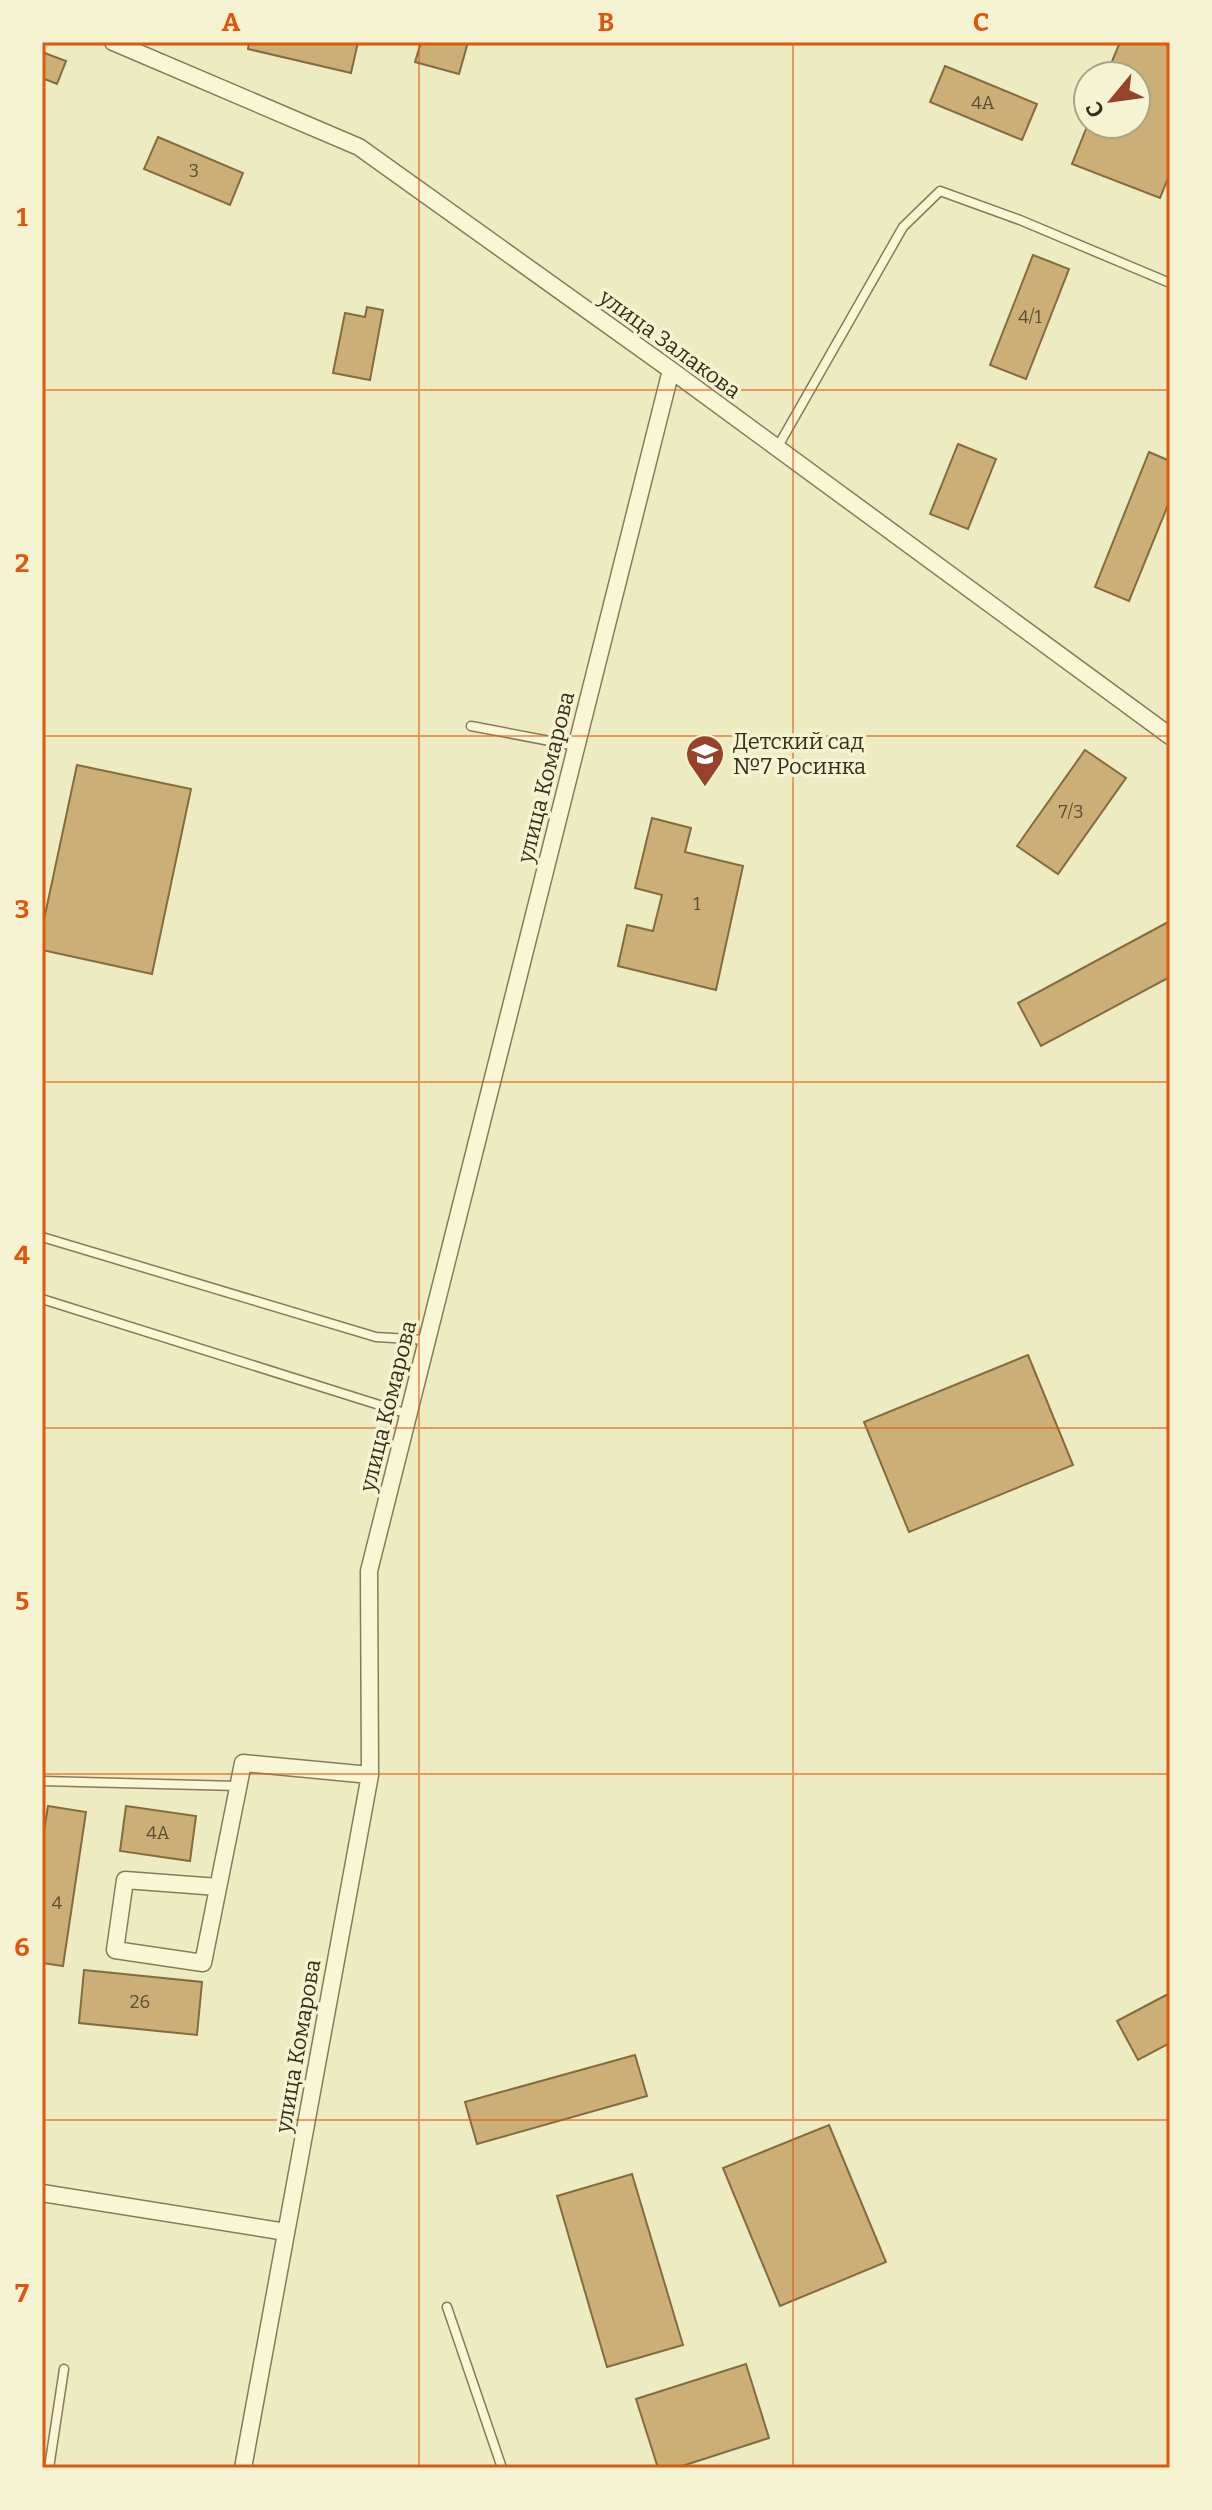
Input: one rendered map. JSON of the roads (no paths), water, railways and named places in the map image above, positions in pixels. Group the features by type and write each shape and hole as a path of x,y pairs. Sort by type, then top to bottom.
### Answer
{"street":[{"name":"улица Залакова","path":"113,42 359,147 671,370 1170,736"},
{"name":"улица Комарова","path":"243,2468 370,1775 369,1571 671,370"},
{"path":"218,1887 125,1880 115,1950 203,1963 243,1763 370,1775"},
{"path":"42,2193 286,2232"}],"lane":[{"path":"776,449 903,227 940,191 1020,220 1170,283"},
{"path":"471,726 576,746"},
{"path":"42,1237 376,1337 427,1340"},
{"path":"42,1299 408,1414"},
{"path":"42,1781 239,1786"},
{"path":"447,2307 502,2468"},
{"path":"49,2468 64,2369"}],"place":[{"name":"Детский сад №7 Росинка","path":"705,788"}]}
